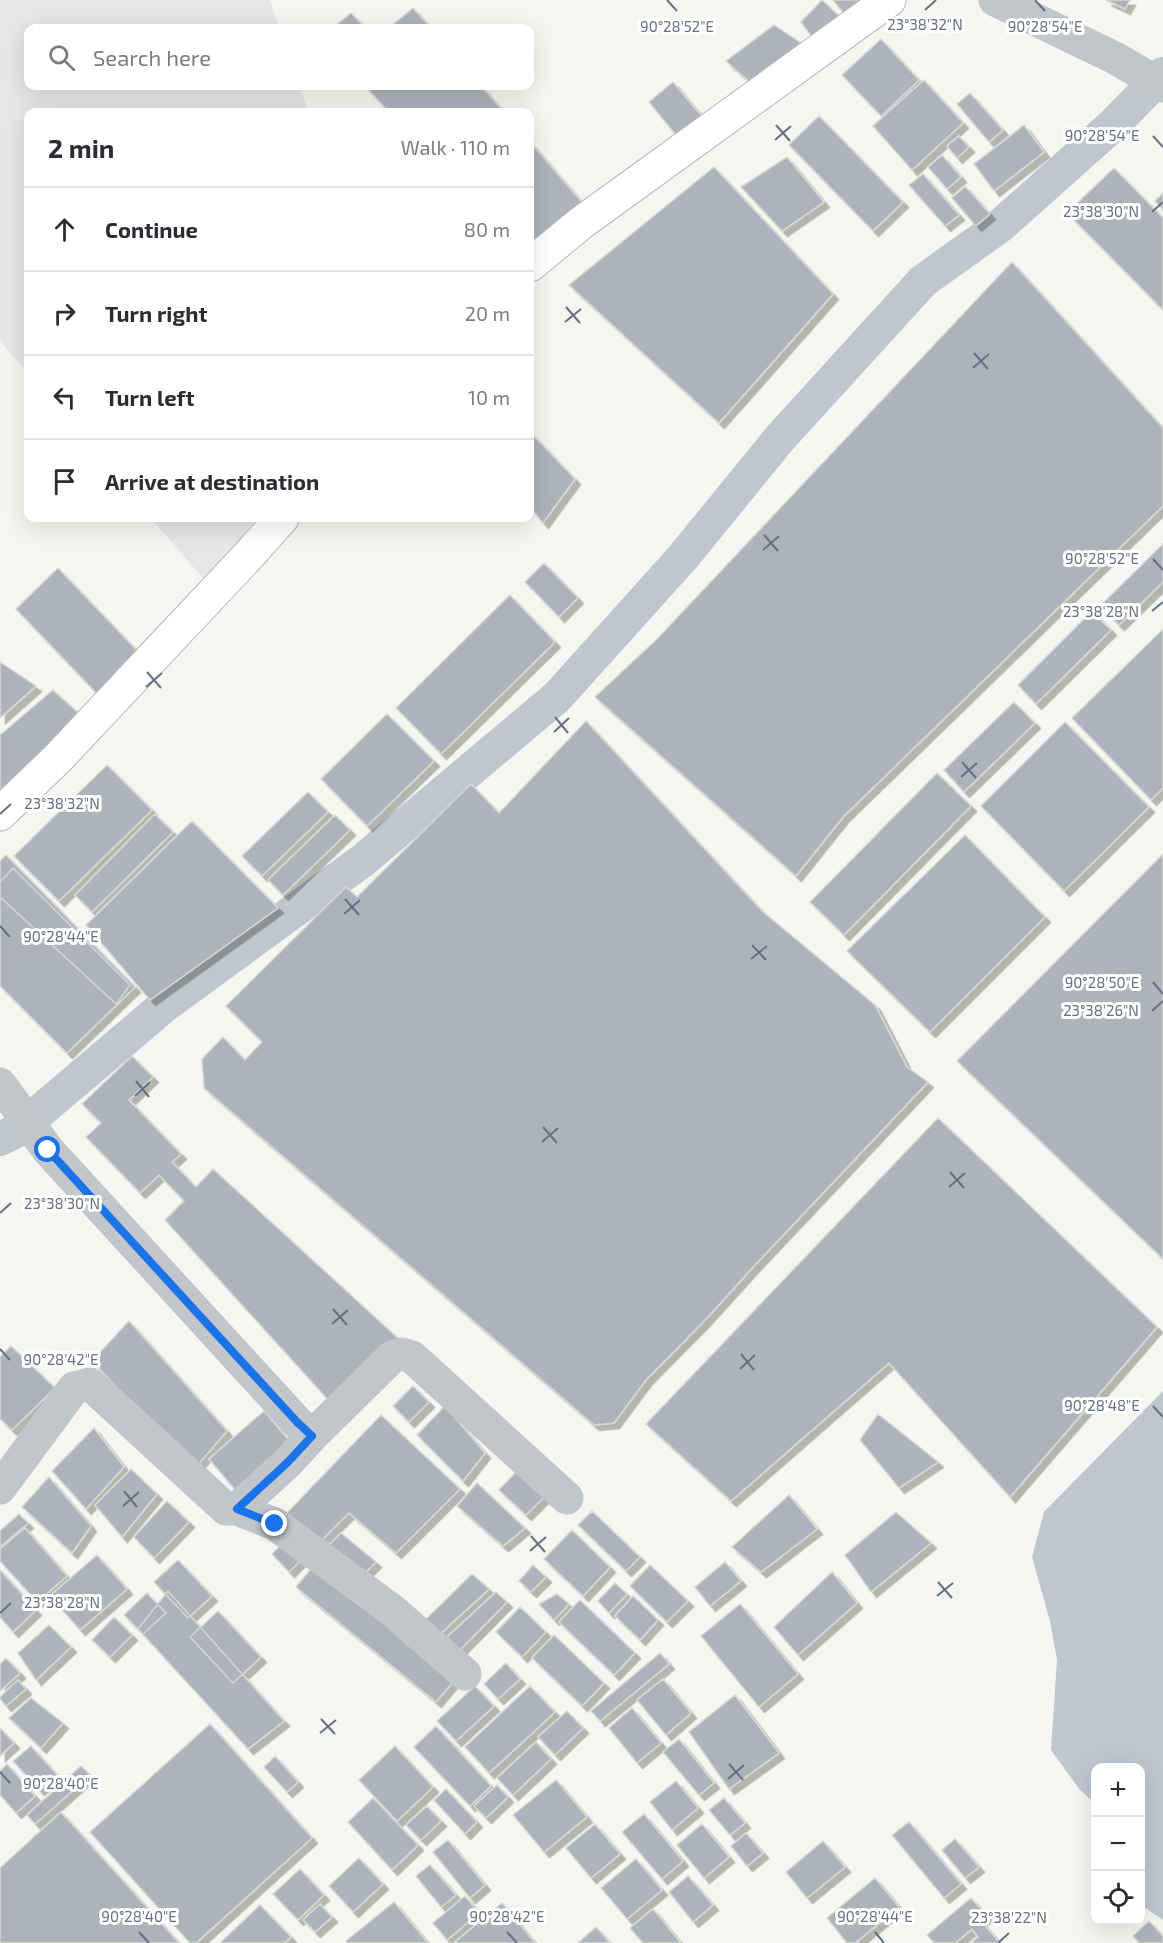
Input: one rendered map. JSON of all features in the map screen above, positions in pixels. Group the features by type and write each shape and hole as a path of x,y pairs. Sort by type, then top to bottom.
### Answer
{"street":[{"path":"534,262 581,223 889,0"},
{"path":"995,0 1115,58 1163,86"},
{"path":"0,813 58,758 278,522"},
{"path":"0,1084 48,1150 312,1436"},
{"path":"237,1509 288,1462 392,1357 402,1354 412,1357 567,1498"},
{"path":"0,1488 74,1388 90,1384 226,1509 237,1509 275,1524 393,1611 465,1674"}],"shaded area":[{"path":"0,0 270,0 278,24 24,24 24,90 301,90 307,108 24,108 24,369 0,341"},
{"path":"154,522 253,522 208,584"},
{"path":"1163,1391 1163,1920 1145,1908 1145,1763 1091,1763 1091,1800 1080,1790 1051,1750 1057,1660 1050,1621 1032,1557 1044,1512"}],"building":[{"path":"822,0 839,16 814,40 801,22"},
{"path":"833,0 864,0 846,16"},
{"path":"1106,0 1130,0 1125,9"},
{"path":"413,8 427,24 394,24"},
{"path":"351,13 361,24 338,24"},
{"path":"774,25 804,45 752,84 726,61"},
{"path":"881,39 919,80 881,116 842,75"},
{"path":"924,80 963,123 912,170 873,126"},
{"path":"673,82 708,124 684,145 649,102"},
{"path":"369,90 485,90 500,108 385,108"},
{"path":"970,93 1003,130 989,142 957,104"},
{"path":"819,116 903,202 873,231 789,145"},
{"path":"1024,125 1044,152 994,191 974,164"},
{"path":"959,136 969,147 957,158 947,146"},
{"path":"534,147 586,207 534,252"},
{"path":"942,155 961,177 947,189 928,167"},
{"path":"787,157 824,202 782,231 741,187"},
{"path":"714,167 833,294 719,423 569,285"},
{"path":"1114,168 1163,218 1163,310 1067,213"},
{"path":"923,174 959,215 945,226 909,185"},
{"path":"965,186 990,214 976,226 952,198"},
{"path":"1163,193 1163,210 1155,201"},
{"path":"1012,262 1163,428 1163,506 843,817 796,876 595,697 657,639"},
{"path":"534,436 575,479 543,523 534,512"},
{"path":"1163,544 1163,582 1119,625 1100,606"},
{"path":"544,563 578,598 559,617 525,582"},
{"path":"58,568 144,658 102,699 16,609"},
{"path":"510,595 555,642 441,754 396,708"},
{"path":"1092,611 1111,630 1036,704 1018,685"},
{"path":"1163,629 1163,788 1151,800 1072,718"},
{"path":"0,662 36,686 0,718"},
{"path":"53,690 87,721 0,798 0,735"},
{"path":"1014,702 1035,723 964,792 944,770"},
{"path":"387,714 434,761 367,826 321,779"},
{"path":"586,721 762,911 875,1005 907,1067 928,1082 646,1380 614,1423 594,1425 204,1088 202,1059 223,1037 245,1060 262,1042 226,1006 346,887 357,897 471,784 499,813"},
{"path":"1065,722 1149,807 1064,891 981,806"},
{"path":"107,765 152,810 59,901 14,856"},
{"path":"937,773 971,806 844,935 810,902"},
{"path":"308,792 328,812 262,876 242,856"},
{"path":"155,814 173,832 92,912 75,895"},
{"path":"335,815 350,830 283,895 268,880"},
{"path":"192,821 278,908 150,1000 86,925"},
{"path":"965,835 1045,917 930,1032 847,951"},
{"path":"1163,854 1163,1259 957,1061"},
{"path":"6,855 135,987 67,1053 0,986 0,861"},
{"path":"13,868 130,985 116,1004 0,897 0,882"},
{"path":"132,1056 153,1077 129,1100 181,1154 172,1162 196,1187 213,1169 401,1341 332,1404 165,1220 184,1201 159,1175 140,1193 86,1137 101,1123 82,1104"},
{"path":"938,1118 1157,1327 1010,1497 889,1363 731,1501 646,1424"},
{"path":"129,1321 227,1431 194,1469 92,1361"},
{"path":"11,1346 55,1388 12,1430 0,1419 0,1357"},
{"path":"413,1386 429,1402 409,1422 393,1406"},
{"path":"445,1406 485,1453 463,1481 417,1435"},
{"path":"264,1411 293,1445 238,1493 209,1459"},
{"path":"878,1414 938,1462 899,1488 860,1440"},
{"path":"381,1415 460,1489 396,1553 349,1513 316,1546 284,1516"},
{"path":"94,1428 124,1467 86,1509 52,1471"},
{"path":"131,1469 157,1494 122,1537 95,1505"},
{"path":"517,1471 544,1497 526,1515 499,1490"},
{"path":"49,1477 91,1526 72,1553 22,1507"},
{"path":"477,1483 525,1528 503,1546 457,1506"},
{"path":"789,1495 817,1529 761,1572 732,1547"},
{"path":"167,1501 189,1522 154,1558 134,1537"},
{"path":"592,1511 640,1557 626,1571 578,1525"},
{"path":"896,1512 931,1543 871,1592 845,1555"},
{"path":"19,1514 28,1523 0,1547 0,1531"},
{"path":"25,1528 67,1576 37,1602 0,1561 0,1549"},
{"path":"572,1530 610,1567 583,1596 544,1559"},
{"path":"341,1533 376,1562 358,1580 325,1549"},
{"path":"286,1540 304,1557 289,1572 272,1554"},
{"path":"97,1555 127,1589 80,1630 50,1596"},
{"path":"178,1560 212,1596 188,1618 154,1582"},
{"path":"725,1562 741,1581 710,1606 695,1587"},
{"path":"316,1563 456,1678 436,1702 296,1587"},
{"path":"533,1565 546,1577 531,1592 519,1581"},
{"path":"650,1565 688,1601 667,1622 630,1586"},
{"path":"0,1570 36,1610 13,1632 0,1617"},
{"path":"832,1572 857,1603 798,1655 774,1627"},
{"path":"472,1574 489,1589 440,1634 421,1624"},
{"path":"615,1583 627,1594 609,1613 598,1601"},
{"path":"168,1591 284,1721 248,1749 138,1629"},
{"path":"496,1592 507,1602 458,1652 445,1639"},
{"path":"147,1593 166,1613 143,1634 124,1615"},
{"path":"557,1594 569,1604 554,1620 539,1604"},
{"path":"633,1596 658,1620 640,1640 615,1616"},
{"path":"580,1600 635,1653 614,1675 559,1622"},
{"path":"740,1604 798,1674 759,1707 701,1636"},
{"path":"520,1607 546,1632 522,1657 496,1632"},
{"path":"218,1611 261,1657 233,1683 190,1637"},
{"path":"114,1617 132,1635 110,1657 92,1640"},
{"path":"49,1625 71,1647 36,1680 18,1653"},
{"path":"554,1635 604,1683 582,1706 532,1658"},
{"path":"660,1653 669,1664 600,1721 591,1711"},
{"path":"6,1658 20,1673 0,1691 0,1664"},
{"path":"506,1663 520,1679 498,1699 484,1684"},
{"path":"663,1679 691,1713 666,1735 637,1700"},
{"path":"18,1680 26,1689 6,1706 0,1697"},
{"path":"475,1686 494,1706 456,1741 437,1721"},
{"path":"530,1686 555,1712 489,1773 465,1747"},
{"path":"735,1695 779,1753 729,1789 689,1732"},
{"path":"31,1698 63,1723 41,1748 9,1718"},
{"path":"632,1708 661,1743 637,1763 609,1728"},
{"path":"567,1711 583,1728 555,1755 538,1737"},
{"path":"210,1724 312,1838 196,1943 190,1943 90,1832"},
{"path":"436,1726 491,1786 470,1806 414,1747"},
{"path":"0,1728 14,1743 0,1756"},
{"path":"679,1739 714,1783 699,1795 663,1752"},
{"path":"536,1742 551,1759 513,1795 497,1778"},
{"path":"31,1746 57,1775 39,1790 13,1761"},
{"path":"395,1746 433,1787 397,1821 359,1780"},
{"path":"275,1756 298,1782 287,1792 264,1767"},
{"path":"7,1764 35,1796 16,1813 0,1795 0,1771"},
{"path":"81,1766 90,1775 35,1824 27,1815"},
{"path":"556,1780 587,1817 544,1852 513,1815"},
{"path":"676,1781 698,1808 672,1830 650,1802"},
{"path":"497,1785 508,1797 486,1818 474,1806"},
{"path":"446,1789 477,1822 465,1834 434,1800"},
{"path":"373,1798 418,1845 392,1870 348,1822"},
{"path":"724,1798 745,1823 730,1835 709,1810"},
{"path":"427,1806 441,1821 421,1840 406,1825"},
{"path":"61,1812 179,1943 0,1943 0,1868"},
{"path":"644,1814 683,1861 662,1879 622,1832"},
{"path":"909,1822 961,1884 944,1898 892,1835"},
{"path":"595,1824 620,1854 591,1878 566,1848"},
{"path":"702,1824 729,1857 704,1878 677,1845"},
{"path":"746,1833 763,1853 747,1866 731,1846"},
{"path":"955,1839 979,1867 965,1878 942,1850"},
{"path":"448,1840 485,1885 470,1898 433,1852"},
{"path":"823,1841 845,1867 807,1898 786,1872"},
{"path":"359,1858 383,1884 353,1912 329,1886"},
{"path":"636,1859 662,1890 627,1919 601,1888"},
{"path":"430,1865 456,1895 441,1907 416,1876"},
{"path":"300,1869 324,1895 298,1920 273,1894"},
{"path":"688,1876 713,1905 693,1922 669,1892"},
{"path":"875,1878 899,1907 855,1943 847,1943 827,1918"},
{"path":"465,1896 479,1913 447,1940 433,1923"},
{"path":"971,1898 987,1916 981,1921 1000,1943 971,1943 978,1937 972,1929 955,1943 934,1943 927,1935"},
{"path":"394,1902 428,1943 348,1943 346,1941"},
{"path":"502,1903 535,1943 454,1943"},
{"path":"320,1904 332,1917 315,1932 303,1920"},
{"path":"260,1905 291,1937 284,1943 220,1943"},
{"path":"653,1909 679,1943 643,1943 630,1928"},
{"path":"1149,1921 1163,1936 1163,1943 1139,1943 1133,1936"},
{"path":"596,1927 610,1943 578,1943"}],"waterway":[{"path":"0,1139 18,1130 164,1006 362,861 557,697 683,557 780,438 923,281 1000,226 1113,125 1163,74"}],"route":[{"path":"48,1150 312,1436 288,1462 237,1509 275,1524"}]}
